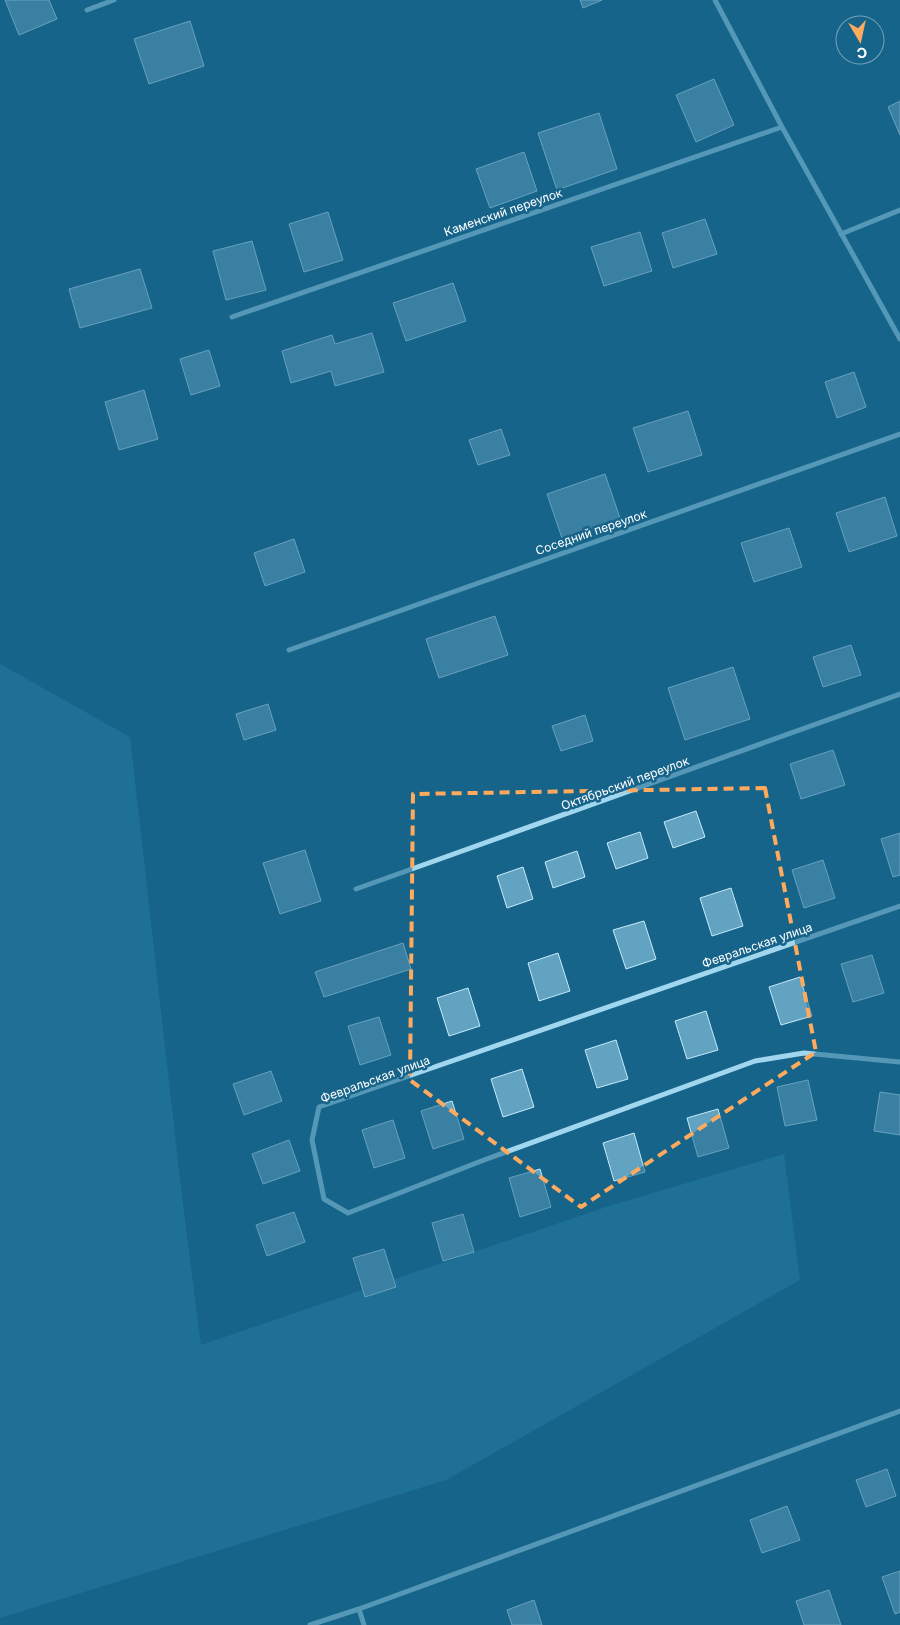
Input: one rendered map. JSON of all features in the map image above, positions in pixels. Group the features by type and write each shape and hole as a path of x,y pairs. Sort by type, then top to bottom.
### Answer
{"street":[{"path":"87,10 114,0"},
{"path":"715,0 782,127 900,339"},
{"name":"Каменский переулок","path":"232,317 782,127"},
{"path":"841,234 900,210"},
{"name":"Соседний переулок","path":"289,650 900,434"},
{"name":"Октябрьский переулок","path":"356,890 900,694"},
{"name":"Февральская улица","path":"900,906 319,1107 312,1140 324,1199 348,1213 484,1160 755,1061 804,1053 900,1062"},
{"path":"310,1625 359,1609 900,1410"},
{"path":"359,1609 364,1625"}],"highlighted area":[{"path":"765,788 816,1052 581,1207 410,1080 413,794"}],"shaded area":[{"path":"0,664 130,737 181,1188 201,1345 606,1207 784,1154 800,1280 446,1480 0,1618"}],"building":[{"path":"5,0 49,0 57,19 19,35"},
{"path":"580,0 602,0 583,8"},
{"path":"190,21 204,66 149,84 134,39"},
{"path":"714,79 734,125 696,142 676,95"},
{"path":"900,101 900,135 888,107"},
{"path":"599,113 617,169 557,190 538,133"},
{"path":"524,152 537,191 490,208 476,169"},
{"path":"328,212 343,260 304,272 289,224"},
{"path":"705,219 717,254 673,268 662,233"},
{"path":"640,232 652,271 604,286 591,247"},
{"path":"252,241 266,290 226,300 213,251"},
{"path":"140,269 152,308 80,328 69,289"},
{"path":"453,283 466,321 406,341 393,303"},
{"path":"372,333 384,372 335,386 331,371 291,383 282,351 332,335 335,344"},
{"path":"209,350 220,386 191,395 180,359"},
{"path":"854,372 866,407 837,418 825,382"},
{"path":"144,390 158,439 119,450 105,402"},
{"path":"688,411 702,455 648,472 633,428"},
{"path":"501,429 510,455 478,465 469,440"},
{"path":"605,474 621,521 563,541 547,494"},
{"path":"885,497 897,536 849,552 836,513"},
{"path":"789,528 802,567 754,582 741,543"},
{"path":"294,539 305,572 265,586 254,553"},
{"path":"495,616 508,655 439,678 426,639"},
{"path":"851,645 861,675 823,687 813,657"},
{"path":"733,667 750,719 685,740 668,688"},
{"path":"268,704 276,730 244,740 236,714"},
{"path":"585,715 593,741 561,751 552,726"},
{"path":"833,750 845,785 801,799 790,764"},
{"path":"696,811 705,837 673,848 664,822"},
{"path":"640,832 648,858 616,869 607,843"},
{"path":"900,833 900,875 893,877 881,839"},
{"path":"305,850 321,901 280,914 263,863"},
{"path":"577,851 585,877 553,888 545,862"},
{"path":"823,860 835,898 804,908 792,870"},
{"path":"523,867 533,899 507,908 497,876"},
{"path":"731,888 743,926 712,936 700,898"},
{"path":"644,921 656,959 626,969 613,930"},
{"path":"403,943 411,969 324,997 315,972"},
{"path":"558,953 570,991 539,1001 528,963"},
{"path":"872,955 884,993 853,1002 841,964"},
{"path":"800,977 812,1016 781,1025 769,987"},
{"path":"468,988 480,1026 449,1036 437,998"},
{"path":"706,1011 718,1050 687,1059 675,1021"},
{"path":"379,1017 391,1055 360,1065 348,1026"},
{"path":"616,1040 628,1079 597,1088 585,1050"},
{"path":"522,1069 534,1107 503,1117 491,1079"},
{"path":"271,1071 282,1101 244,1115 233,1084"},
{"path":"808,1080 817,1120 785,1126 777,1087"},
{"path":"880,1092 900,1095 900,1135 874,1131"},
{"path":"452,1101 464,1139 433,1149 421,1111"},
{"path":"718,1109 729,1148 698,1157 687,1118"},
{"path":"393,1120 405,1158 374,1168 362,1130"},
{"path":"634,1133 645,1172 614,1181 603,1143"},
{"path":"289,1140 300,1171 263,1184 252,1154"},
{"path":"540,1169 551,1207 520,1217 509,1178"},
{"path":"294,1212 305,1242 267,1256 256,1225"},
{"path":"463,1214 474,1252 443,1261 432,1223"},
{"path":"384,1249 396,1287 365,1297 353,1258"},
{"path":"887,1469 896,1496 866,1507 856,1480"},
{"path":"787,1506 800,1540 762,1553 750,1520"},
{"path":"900,1571 900,1612 895,1614 882,1577"},
{"path":"829,1590 841,1625 804,1625 796,1601"},
{"path":"534,1600 542,1625 512,1625 507,1610"}]}
